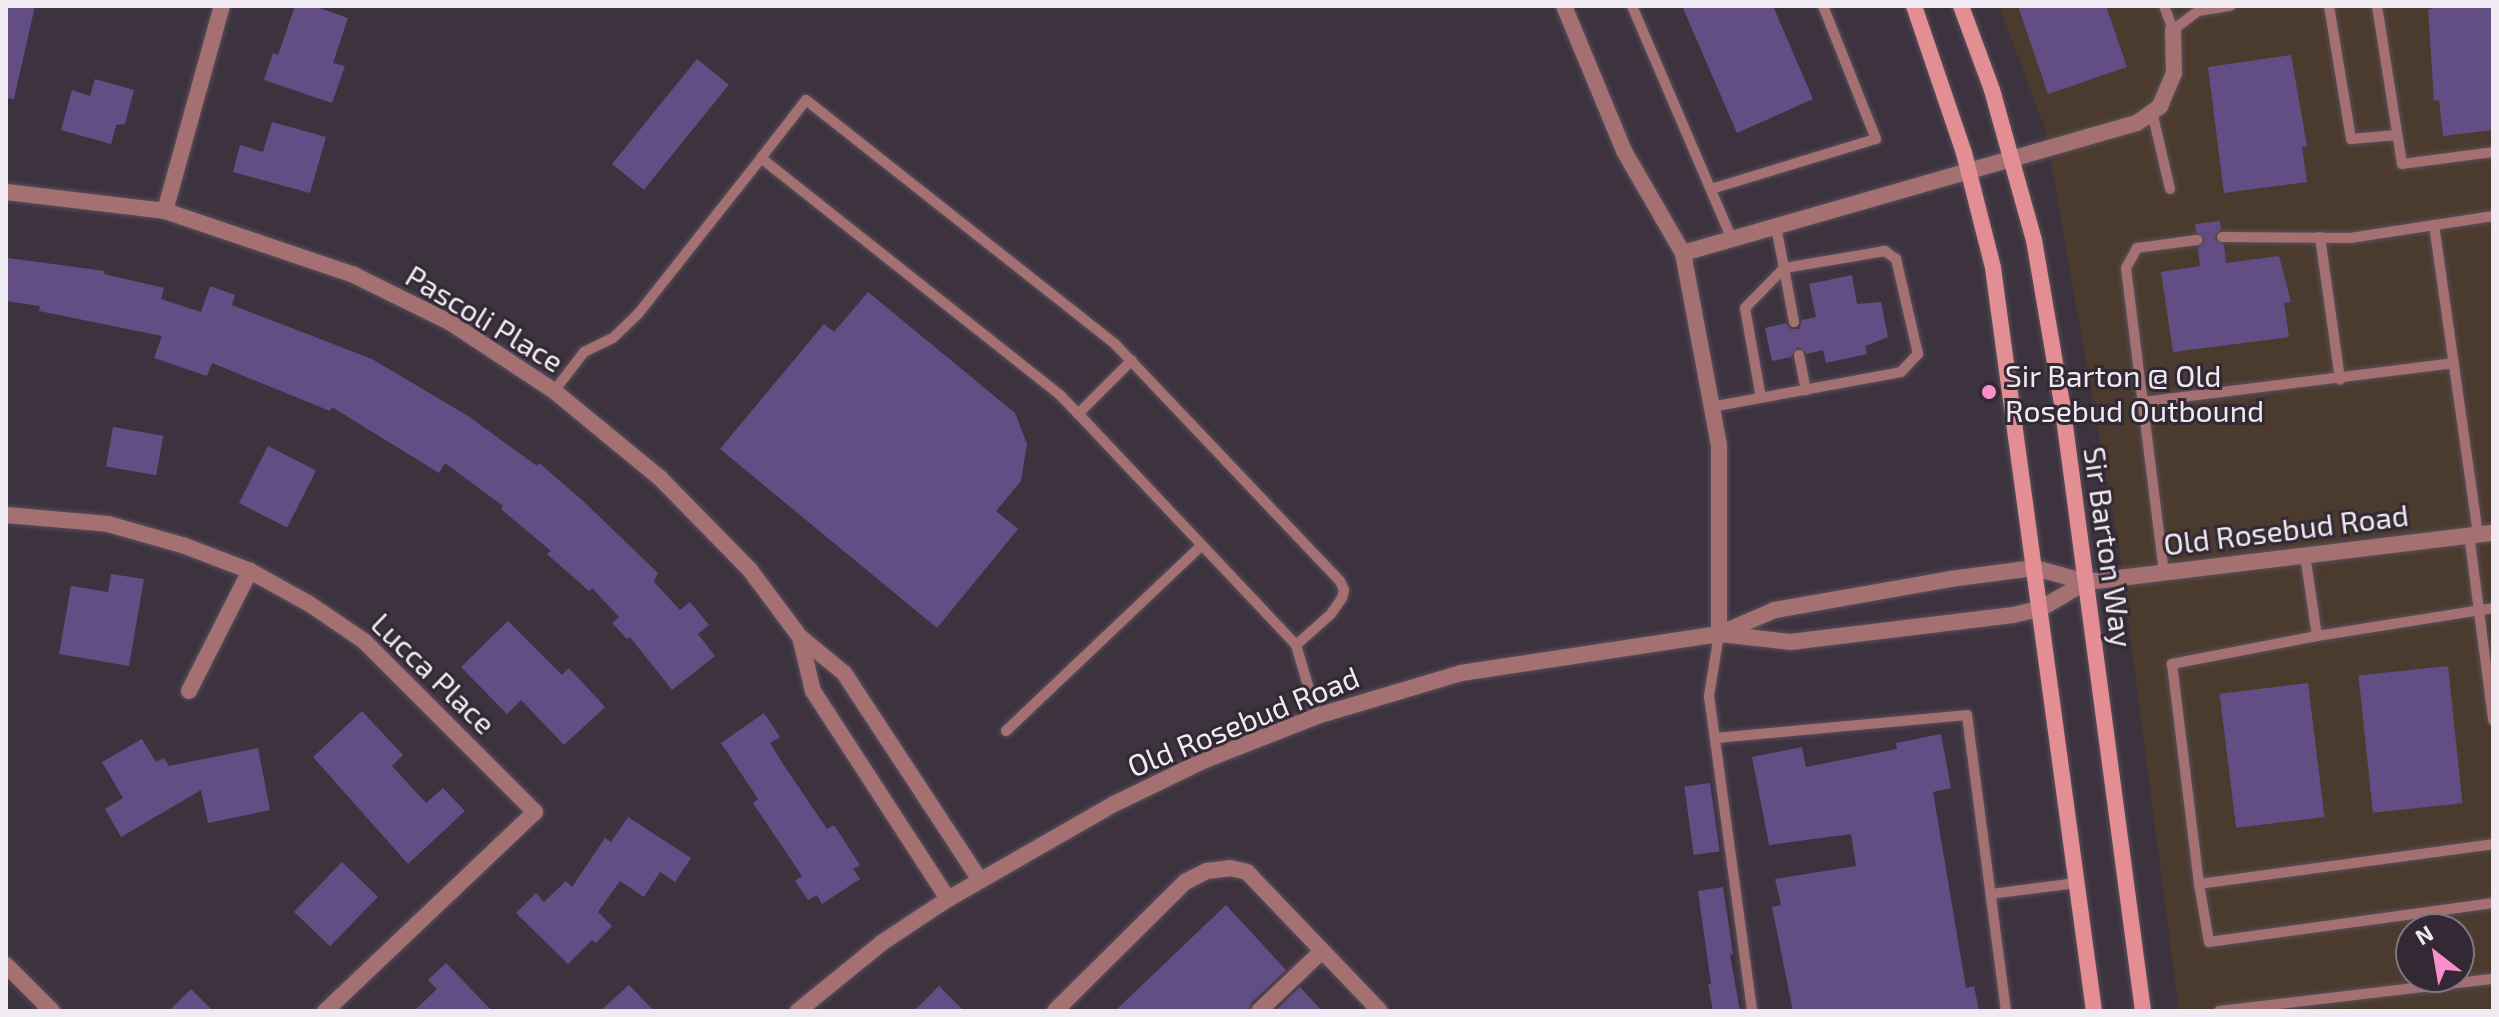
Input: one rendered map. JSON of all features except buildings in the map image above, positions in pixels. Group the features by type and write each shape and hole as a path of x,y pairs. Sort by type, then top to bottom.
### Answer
{"main road":[{"path":"1914,6 1969,172 1993,268 2094,1011"},
{"name":"Sir Barton Way","path":"1961,6 1992,90 2034,240 2062,403 2143,1011"}],"street":[{"path":"165,211 222,6"},
{"path":"1564,6 1624,151 1683,253 1719,446 1719,634"},
{"path":"1683,253 2125,127 2160,106 2174,73 2173,30"},
{"name":"Pascoli Place","path":"6,192 165,211 354,275 451,323 554,391 660,478 750,570 800,637 844,673 980,880"},
{"name":"Lucca Place","path":"6,515 108,524 185,546 250,571 308,603 364,641 535,812 325,1011"},
{"name":"Old Rosebud Road","path":"798,1011 883,942 948,899 1140,791 1205,760 1317,716 1461,673 1719,634 1790,607 1880,589 2035,568 2086,582 2480,533"},
{"path":"189,691 250,571"},
{"name":"Old Rosebud Road","path":"1719,634 1790,642 2040,609 2086,582"},
{"name":"Pascoli Place","path":"800,637 813,691 948,899"},
{"path":"1055,1011 1185,882 1207,871 1230,868 1247,872 1380,1011"},
{"path":"1259,1011 1322,951"},
{"path":"6,965 52,1011"}],"lane":[{"path":"1632,6 1732,239"},
{"path":"1711,189 1876,139 1823,6"},
{"path":"2164,6 2173,30 2198,11 2231,6"},
{"path":"2329,6 2351,139 2397,135"},
{"path":"2377,6 2402,164 2493,152"},
{"path":"554,391 584,352 613,338 631,322 806,100 1132,360 1340,581 1344,590 1342,598 1331,614 1296,645"},
{"path":"2152,112 2170,189"},
{"path":"761,158 1026,368 1078,414 1296,645 1317,716"},
{"path":"2222,237 2350,238 2493,216"},
{"path":"2434,225 2480,533 2477,610 2493,720"},
{"path":"1776,227 1794,322"},
{"path":"2320,237 2340,380"},
{"path":"2164,573 2126,268 2137,248 2197,240"},
{"path":"1711,407 1806,390 1901,372 1918,354 1896,259 1885,251 1784,268 1745,308 1761,398"},
{"path":"1799,355 1806,390"},
{"path":"1078,414 1132,360"},
{"path":"2142,402 2282,382 2340,380 2454,363"},
{"path":"1006,731 1202,545"},
{"path":"2305,555 2317,636"},
{"path":"2493,608 2317,636 2172,664 2209,942 2493,903"},
{"path":"1719,634 1709,696 1752,1011"},
{"path":"1715,738 1967,715 2006,1011"},
{"path":"2199,884 2493,844"},
{"path":"1991,894 2077,883"},
{"path":"2219,1011 2493,979"}],"shaded area":[{"path":"1999,6 2493,6 2493,1011 2179,1011 2118,543 2045,129"}],"place":[{"name":"Sir Barton @ Old Rosebud Outbound","path":"1989,392"}]}
